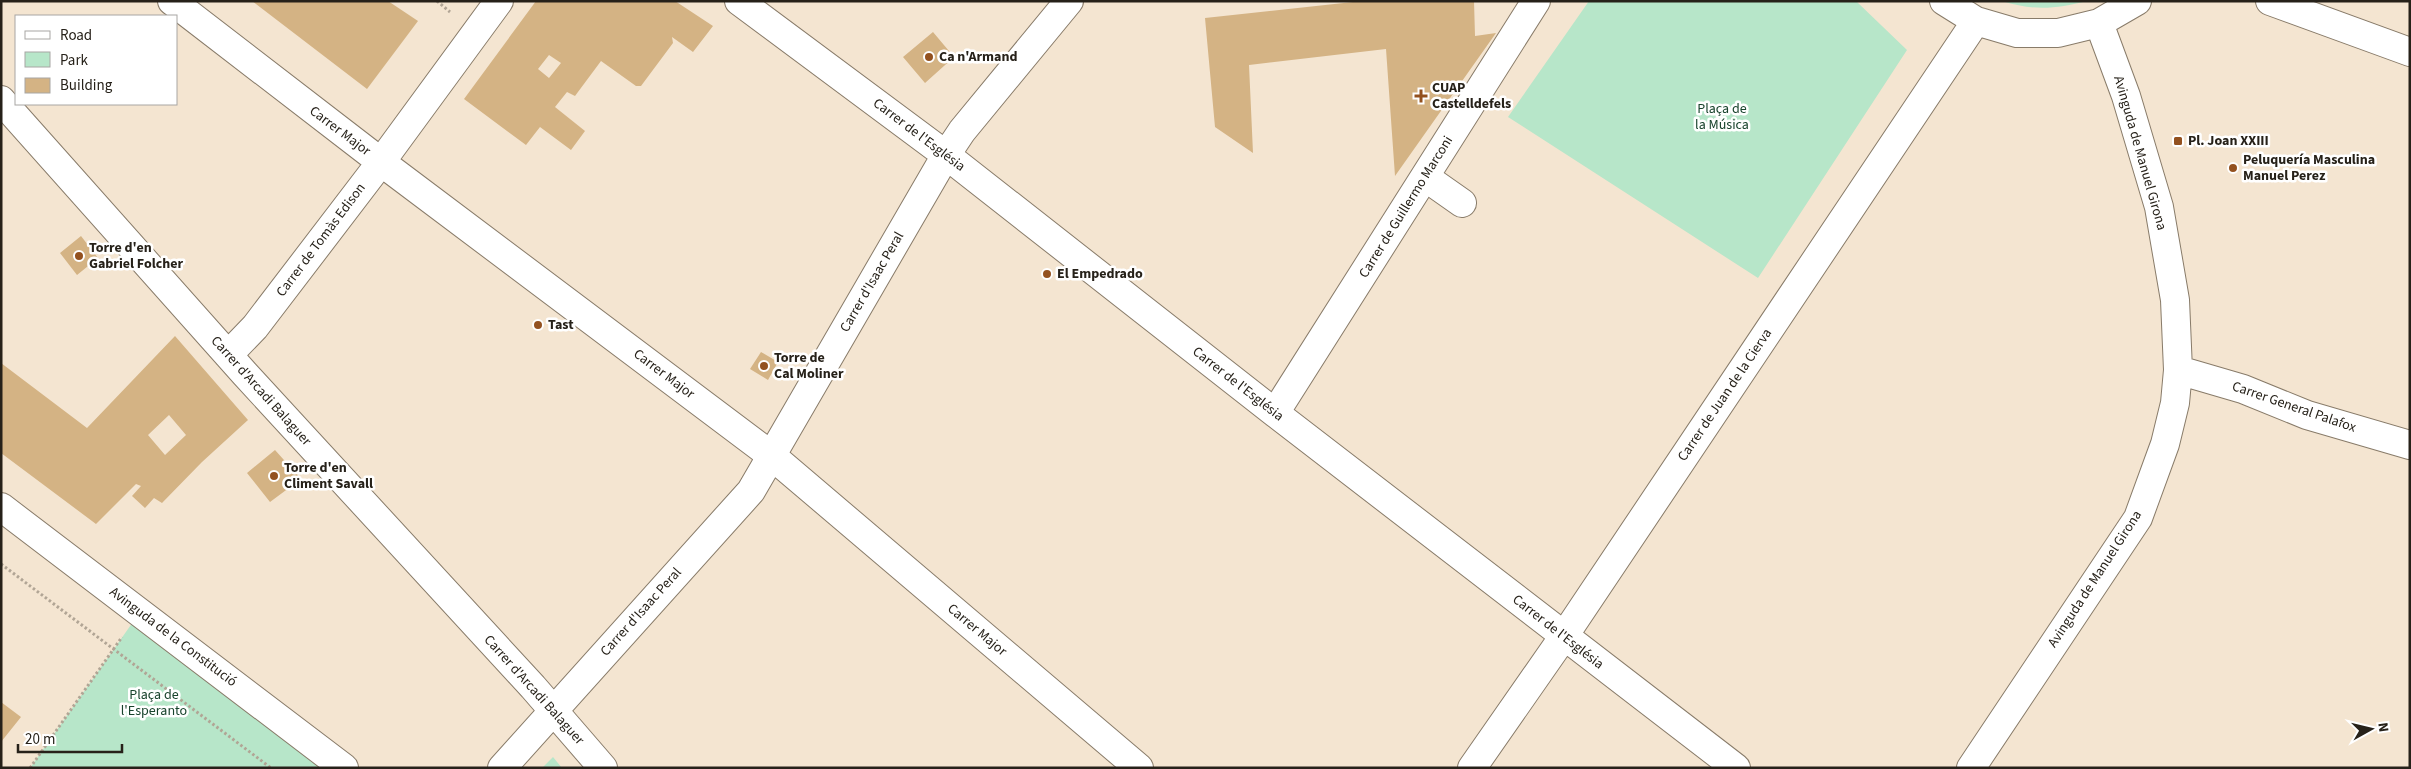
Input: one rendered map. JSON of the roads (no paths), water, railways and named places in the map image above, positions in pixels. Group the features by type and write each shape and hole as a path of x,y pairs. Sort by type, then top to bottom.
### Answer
{"street":[{"name":"Carrer Major","path":"172,1 381,162 772,456 1139,768"},
{"name":"Carrer de Tomàs Edison","path":"228,355 255,326 381,162 499,1"},
{"name":"Carrer de l'Església","path":"739,1 946,154 1275,413 1736,768"},
{"name":"Carrer d'Isaac Peral","path":"502,768 553,709 751,491 946,154 962,131 1069,1"},
{"name":"Carrer de Guillermo Marconi","path":"1275,413 1536,1"},
{"path":"1944,1 1976,21 2016,33 2058,33 2099,23 2138,1"},
{"path":"2270,1 2410,52"},
{"name":"Carrer de Juan de la Cierva","path":"1472,768 1564,636 1976,21"},
{"name":"Avinguda de Manuel Girona","path":"1971,768 2138,518 2165,444 2175,404 2178,370 2175,300 2159,207 2126,96 2099,23"},
{"name":"Carrer d'Arcadi Balaguer","path":"1,100 228,355 553,709 603,768"},
{"path":"1420,184 1462,203"},
{"name":"Carrer General Palafox","path":"2178,370 2244,389 2307,415 2410,445"},
{"name":"Avinguda de la Constitució","path":"1,507 344,768"}],"place":[{"name":"Ca n'Armand","path":"929,57"},
{"name":"CUAP Castelldefels","path":"1421,96"},
{"name":"Pl. Joan XXIII","path":"2178,141"},
{"name":"Peluquería Masculina Manuel Perez","path":"2233,168"},
{"name":"Torre d'en Gabriel Folcher","path":"79,256"},
{"name":"El Empedrado","path":"1047,274"},
{"name":"Tast","path":"538,325"},
{"name":"Torre de Cal Moliner","path":"764,366"},
{"name":"Torre d'en Climent Savall","path":"274,476"}],"park label":[{"name":"Plaça de la Música","path":"1722,118"},
{"name":"Plaça de l'Esperanto","path":"154,704"}]}
